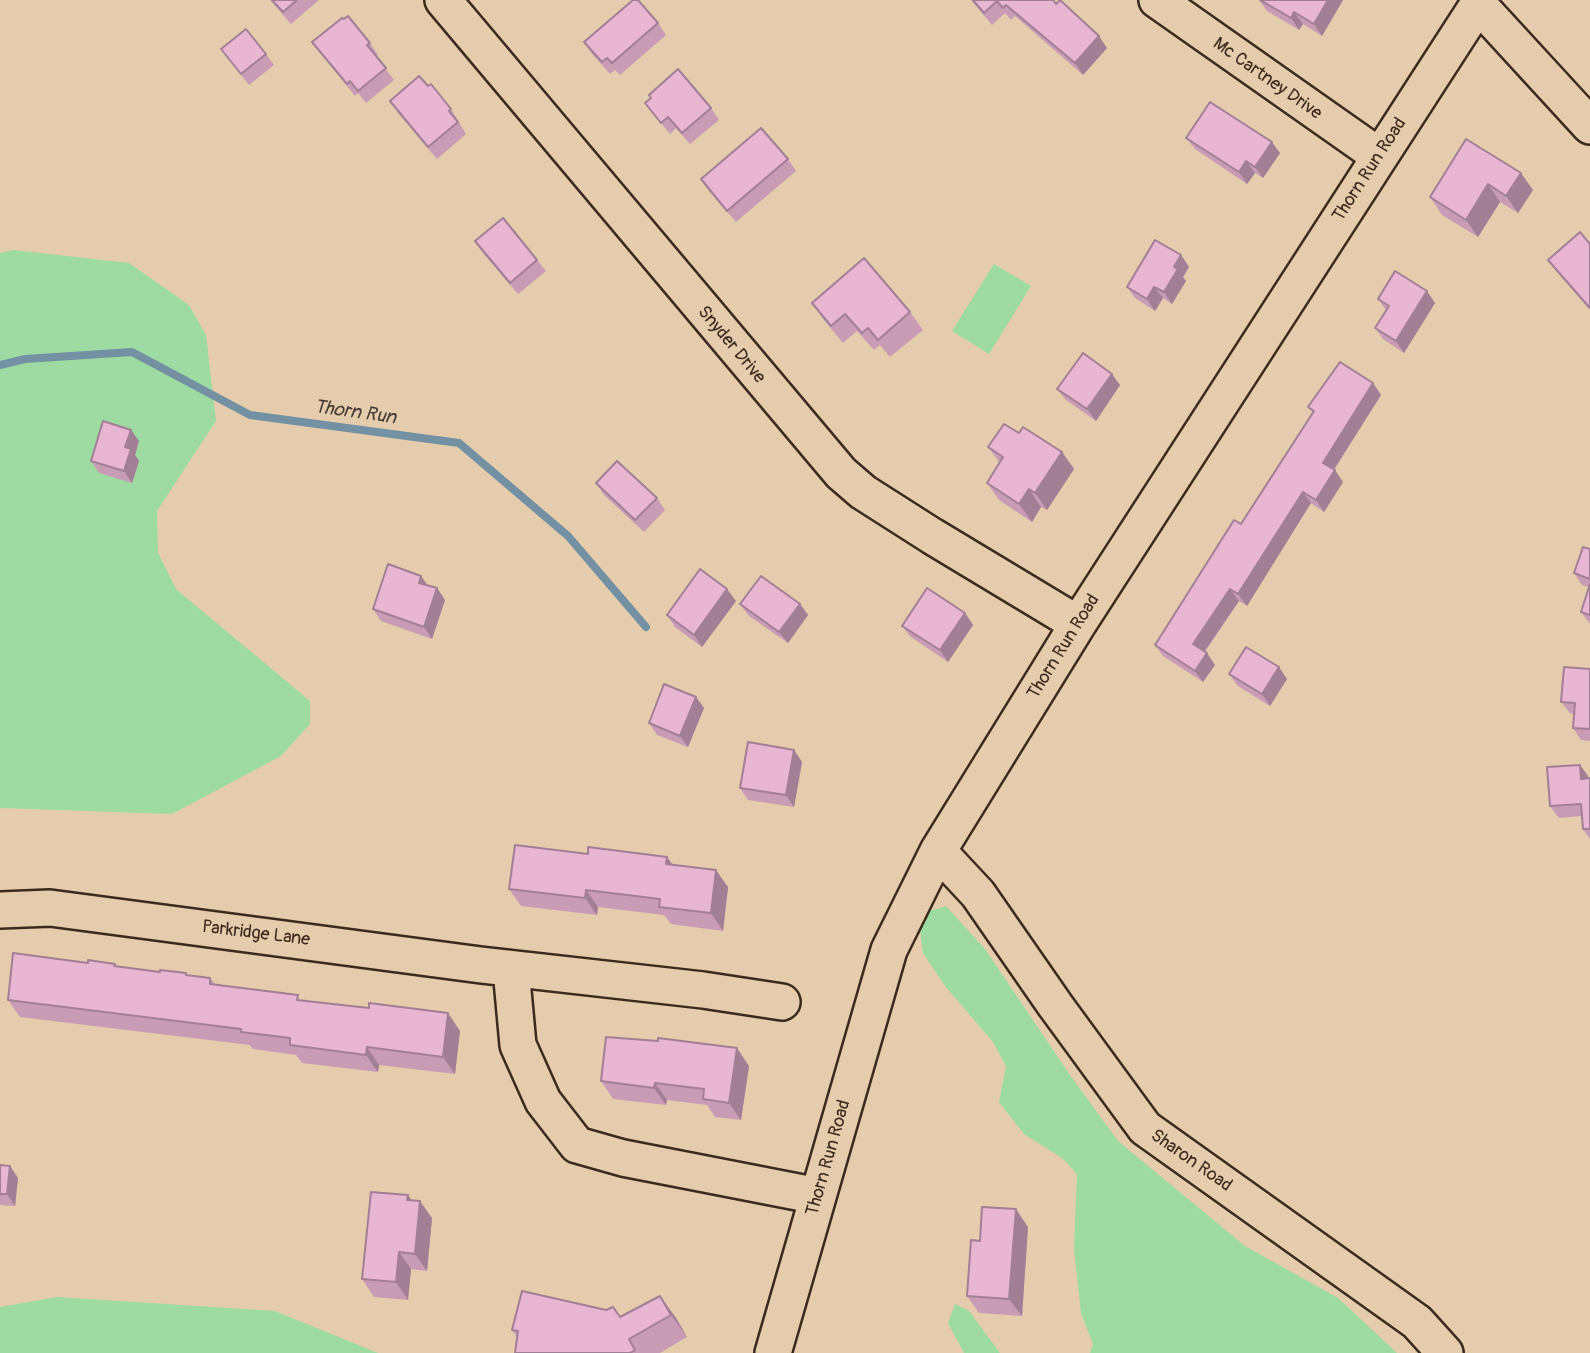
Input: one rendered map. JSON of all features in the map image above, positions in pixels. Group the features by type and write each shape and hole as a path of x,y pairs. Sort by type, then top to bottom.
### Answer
{"street":[{"name":"Snyder Drive","path":"443,0 841,473 863,492 932,537 1078,624"},
{"name":"Mc Cartney Drive","path":"1157,0 1379,156"},
{"name":"Thorn Run Road","path":"773,1353 889,950 938,851 1078,624 1480,2"},
{"path":"1480,2 1590,126"},
{"name":"Sharon Road","path":"938,851 978,894 1145,1128 1417,1322 1445,1353"},
{"name":"Parkridge Lane","path":"0,910 51,908 782,1002"},
{"path":"511,968 518,1045 543,1101 577,1145 623,1158 818,1196"}],"green space":[{"path":"14,250 129,263 189,305 206,335 216,421 157,511 158,553 176,589 310,701 310,724 281,756 172,814 0,808 0,253"},
{"path":"994,264 1031,286 989,354 952,331"},
{"path":"946,906 985,949 1118,1141 1245,1246 1338,1298 1397,1353 1090,1353 1093,1344 1081,1313 1074,1250 1077,1174 1062,1158 1024,1134 999,1102 1006,1066 993,1042 945,986 923,953 920,929 929,911"},
{"path":"57,1297 275,1311 378,1353 0,1353 0,1307"},
{"path":"955,1304 969,1311 1000,1353 964,1353 948,1323"}],"building":[{"path":"272,0 297,0 283,12"},
{"path":"633,0 638,0 658,23 612,63 607,58 602,62 584,42"},
{"path":"973,0 1053,0 1056,4 1060,0 1099,36 1075,63 1006,5 1003,8 997,1 984,13"},
{"path":"1260,0 1328,0 1314,24 1294,12 1291,18"},
{"path":"348,16 386,68 358,91 350,81 347,84 312,42"},
{"path":"246,29 266,54 241,74 221,49"},
{"path":"678,69 711,108 682,133 668,117 661,123 645,103 651,98 649,95"},
{"path":"419,76 428,86 431,84 458,122 428,147 390,101"},
{"path":"1210,102 1272,142 1255,167 1246,161 1239,172 1186,138"},
{"path":"761,128 788,159 727,211 701,179"},
{"path":"1466,139 1521,173 1506,196 1488,184 1466,220 1430,197"},
{"path":"503,218 537,260 510,283 475,241"},
{"path":"1580,232 1590,244 1590,308 1548,260"},
{"path":"1155,240 1181,255 1174,267 1178,269 1164,292 1154,287 1147,299 1127,287"},
{"path":"864,258 910,312 878,340 868,328 862,333 845,314 831,326 812,303"},
{"path":"1395,271 1427,291 1396,341 1375,328 1389,306 1378,299"},
{"path":"1083,353 1112,374 1087,409 1057,389"},
{"path":"1340,362 1373,383 1323,463 1335,470 1316,500 1303,492 1238,594 1230,589 1193,644 1207,653 1195,671 1155,645 1234,520 1241,524 1314,411 1308,407"},
{"path":"103,421 131,430 125,447 131,449 124,471 91,461"},
{"path":"1004,424 1019,433 1023,427 1062,452 1035,493 1029,489 1019,504 987,483 1003,457 988,447"},
{"path":"617,461 657,498 635,520 596,483"},
{"path":"1583,547 1590,549 1590,579 1574,573"},
{"path":"388,564 421,576 419,583 437,588 424,627 373,609"},
{"path":"700,569 727,589 694,635 667,615"},
{"path":"761,576 800,604 779,632 740,604"},
{"path":"1590,584 1590,615 1581,612"},
{"path":"927,588 965,613 940,650 902,626"},
{"path":"1246,647 1279,667 1262,694 1229,674"},
{"path":"1564,667 1590,669 1590,729 1573,728 1575,703 1561,702"},
{"path":"664,684 696,697 680,736 649,723"},
{"path":"748,742 794,750 786,795 740,788"},
{"path":"1580,765 1581,779 1590,778 1590,829 1583,829 1581,804 1550,806 1547,767"},
{"path":"515,845 588,854 588,847 667,857 666,864 716,870 711,913 659,907 660,899 586,890 585,898 509,889"},
{"path":"13,953 186,973 210,978 210,984 298,995 297,1000 369,1008 369,1003 448,1013 443,1057 367,1047 366,1055 290,1045 290,1038 241,1032 241,1029 8,1000"},
{"path":"606,1037 658,1041 658,1038 737,1048 729,1103 703,1099 704,1089 655,1083 654,1088 601,1081"},
{"path":"0,1165 10,1166 7,1194 0,1194"},
{"path":"371,1192 408,1195 407,1200 420,1201 415,1254 399,1252 396,1282 362,1279"},
{"path":"982,1207 1016,1209 1009,1299 967,1296 971,1240 980,1241"},
{"path":"522,1291 606,1310 613,1307 620,1317 660,1296 671,1315 629,1339 635,1350 630,1353 515,1353 518,1331 512,1330"}],"waterway":[{"name":"Thorn Run","path":"0,365 25,359 132,352 250,415 459,443 568,536 646,627"}]}
